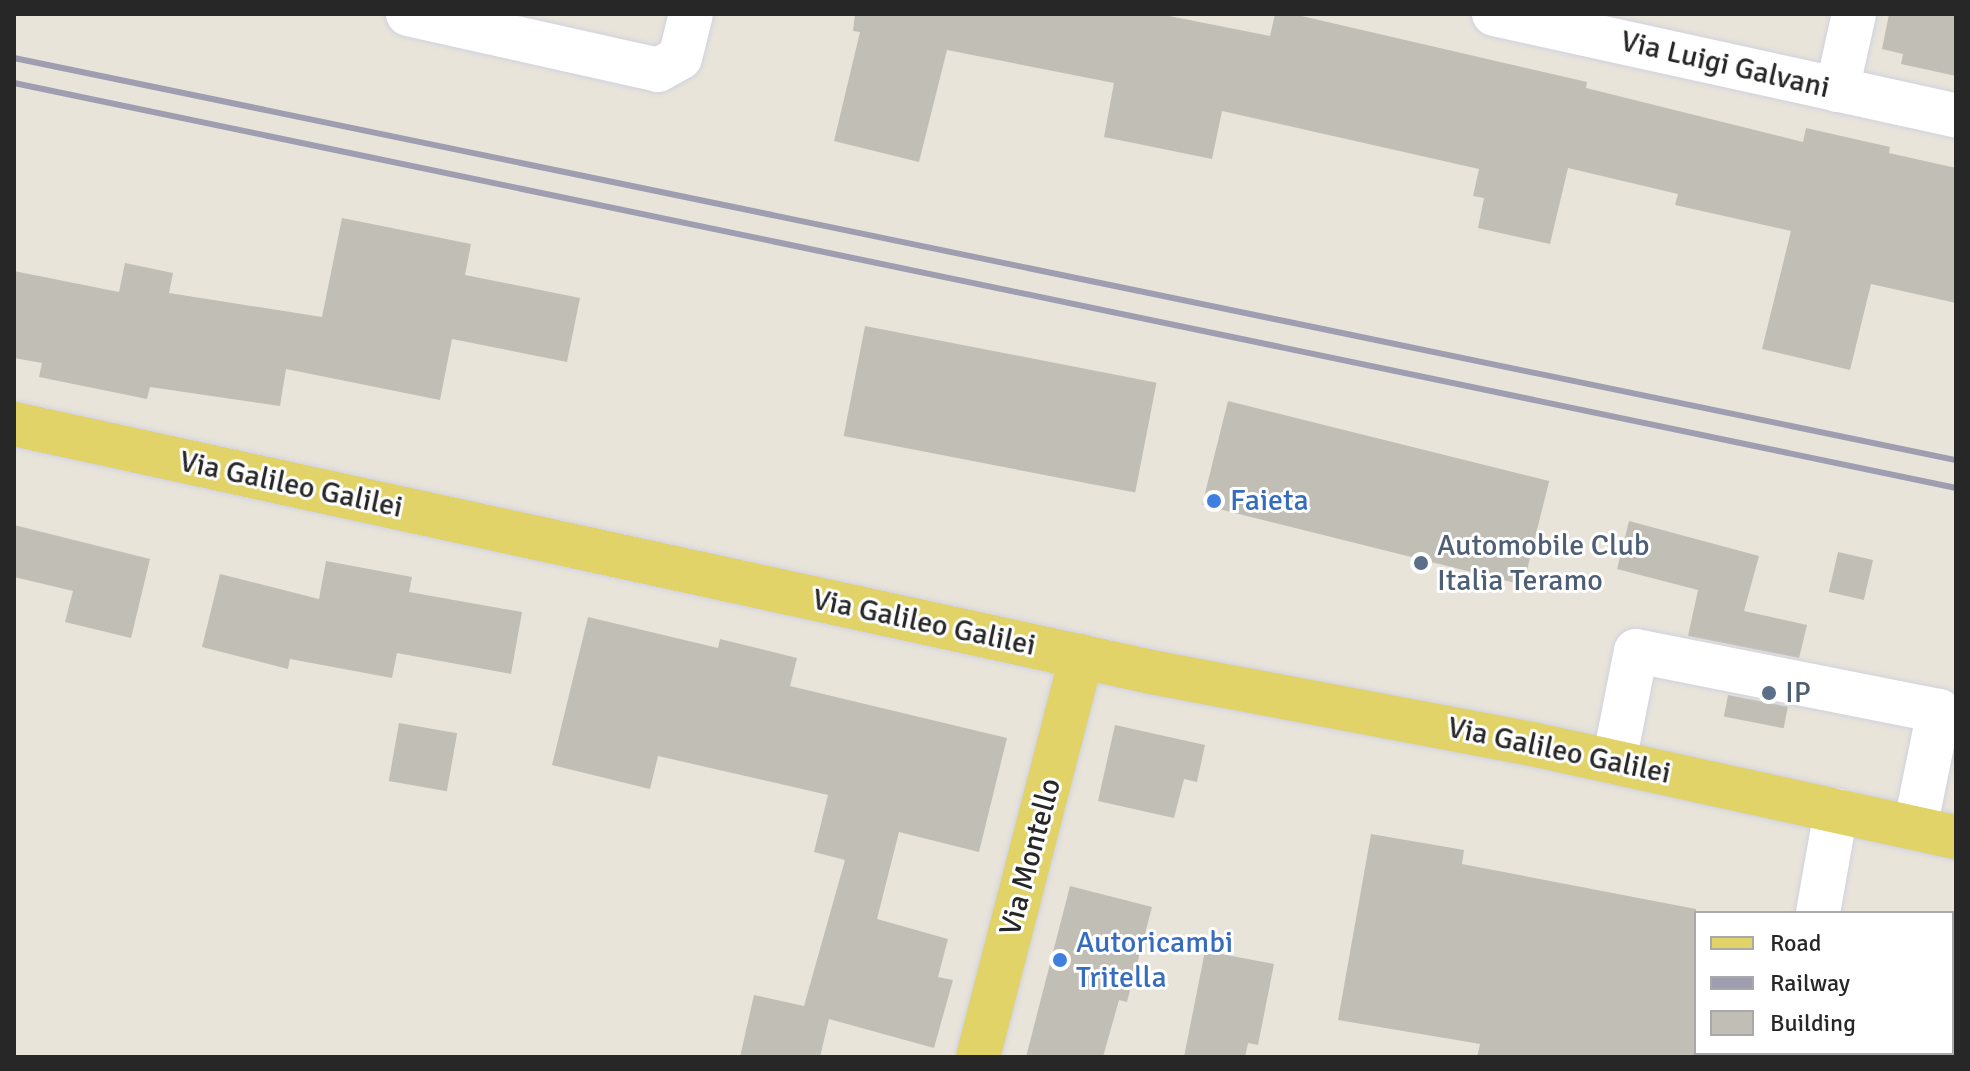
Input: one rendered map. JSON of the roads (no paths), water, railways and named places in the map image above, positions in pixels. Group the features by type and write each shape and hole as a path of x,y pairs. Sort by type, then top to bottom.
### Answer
{"main road":[{"name":"Via Galileo Galilei","path":"14,424 1082,656 1614,762 1936,832"},
{"name":"Via Montello","path":"978,1057 1082,656"}],"street":[{"path":"408,14 658,70 680,58 691,14"},
{"name":"Via Luigi Galvani","path":"1494,14 1956,116"},
{"path":"1837,90 1854,14"},
{"path":"1614,762 1636,651 1939,711 1936,832"},
{"path":"1818,911 1836,811"}],"railway":[{"path":"14,58 1956,460"},
{"path":"14,83 1956,488"}],"place":[{"name":"Faieta","path":"1214,501"},
{"name":"Automobile Club Italia Teramo","path":"1421,563"},
{"name":"IP","path":"1769,693"},
{"name":"Autoricambi Tritella","path":"1060,960"}]}
